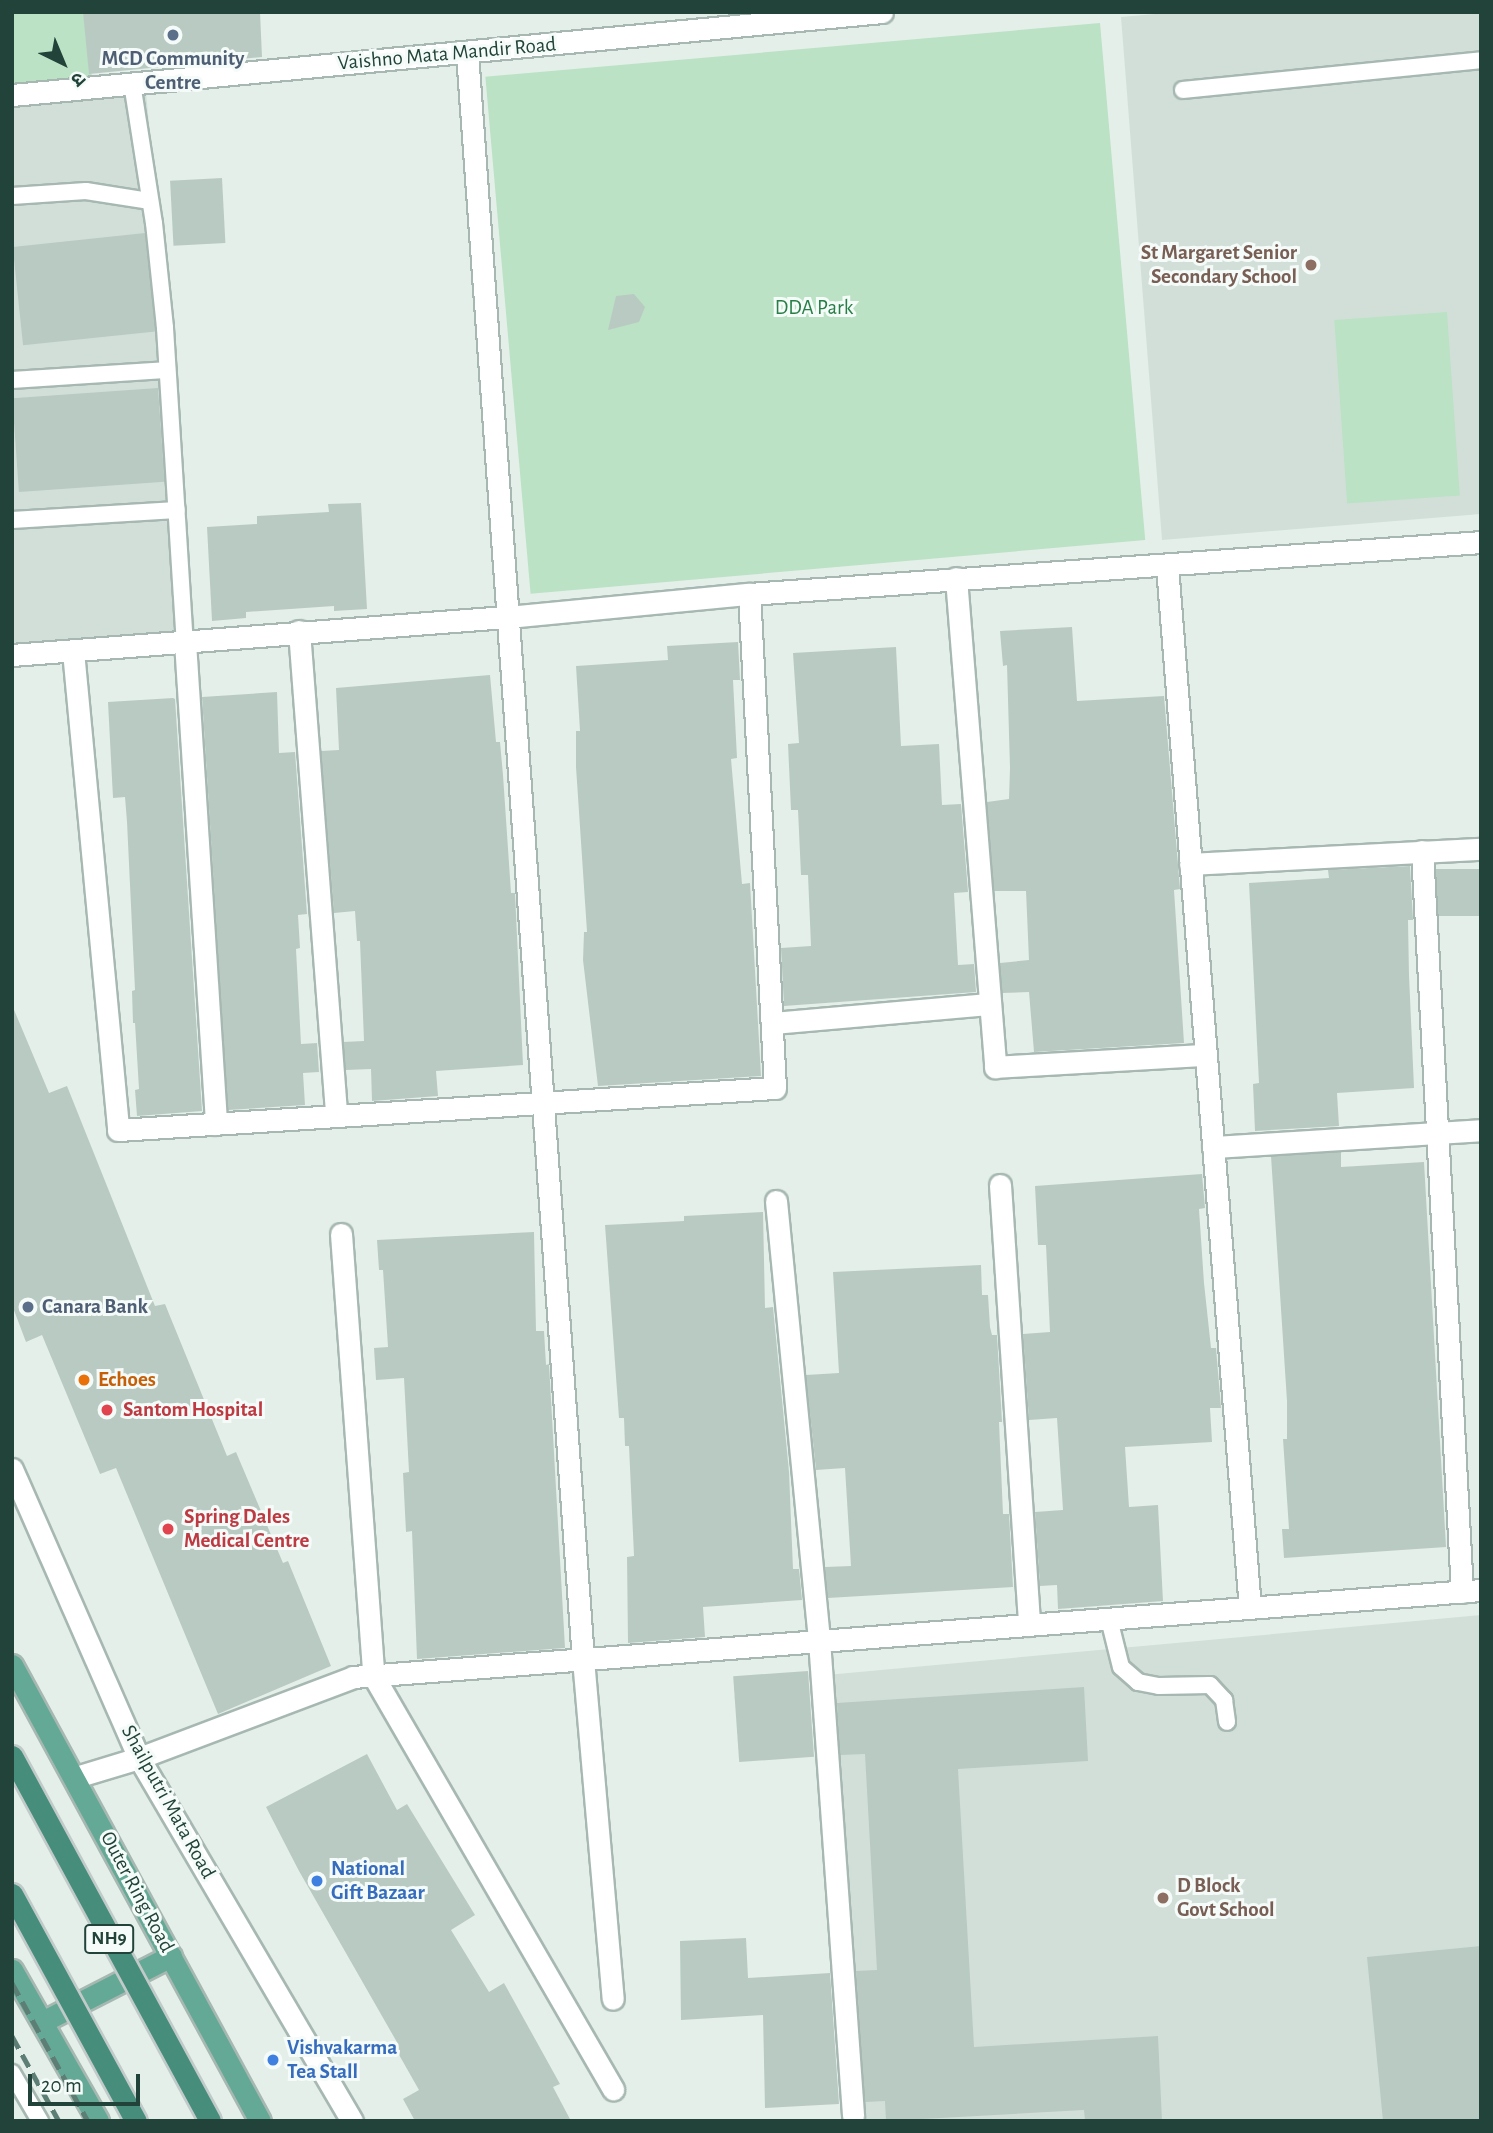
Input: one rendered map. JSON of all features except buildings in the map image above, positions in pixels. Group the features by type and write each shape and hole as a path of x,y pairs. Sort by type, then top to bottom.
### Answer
{"highway":[{"name":"NH9","path":"12,1755 210,2121"},
{"path":"12,1894 136,2121"}],"main road":[{"name":"Outer Ring Road","path":"12,1665 46,1730 76,1777 260,2121"},
{"path":"42,2022 171,1956"},
{"path":"12,1970 98,2121"}],"street":[{"name":"Vaishno Mata Mandir Road","path":"12,95 467,53 720,20 882,12"},
{"path":"467,53 583,1659 613,1999"},
{"path":"12,655 508,617 749,594 1481,542"},
{"path":"1167,566 1250,1608"},
{"path":"956,579 995,1068 1205,1055"},
{"path":"72,651 118,1130 543,1105 775,1088 749,594"},
{"path":"299,631 336,1116"},
{"path":"185,642 216,1124"},
{"path":"1190,864 1481,849"},
{"path":"76,1777 139,1758 353,1677 1471,1591 1437,1133 1422,851"},
{"path":"772,1023 989,1004"},
{"path":"1213,1147 1481,1130"},
{"path":"1000,1185 1029,1625"},
{"path":"776,1201 819,1640 853,2116"},
{"path":"341,1234 373,1675 613,2089"},
{"name":"Shailputri Mata Road","path":"12,1469 139,1758 352,2121"}],"lane":[{"path":"1183,90 1481,61"},
{"path":"132,83 165,328 165,370 185,642"},
{"path":"12,196 86,191 150,201"},
{"path":"12,380 165,370"},
{"path":"12,520 177,510"},
{"path":"1110,1619 1121,1667 1138,1682 1159,1686 1210,1685 1224,1699 1227,1722"},
{"path":"12,2073 40,2121"}],"shaded area":[{"name":"St Margaret Senior Secondary School","path":"1178,12 1481,12 1481,514 1162,540 1121,17"},
{"path":"145,81 196,641 12,645 12,99"},
{"name":"D Block Govt School","path":"1481,1615 1481,2121 864,2121 826,1675"}],"green space":[{"path":"12,12 85,12 93,87 12,95"},
{"name":"DDA Park","path":"1100,23 1145,540 531,594 485,77"},
{"path":"1447,312 1460,496 1347,503 1334,320"}],"railway":[{"path":"12,1983 88,2121"},
{"path":"12,2036 59,2121"}],"place":[{"name":"MCD Community Centre","path":"173,35"},
{"name":"St Margaret Senior Secondary School","path":"1311,265"},
{"name":"Canara Bank","path":"28,1307"},
{"name":"Echoes","path":"84,1380"},
{"name":"Santom Hospital","path":"107,1410"},
{"name":"Spring Dales Medical Centre","path":"168,1529"},
{"name":"National Gift Bazaar","path":"317,1881"},
{"name":"D Block Govt School","path":"1163,1898"},
{"name":"Vishvakarma Tea Stall","path":"273,2060"}]}
